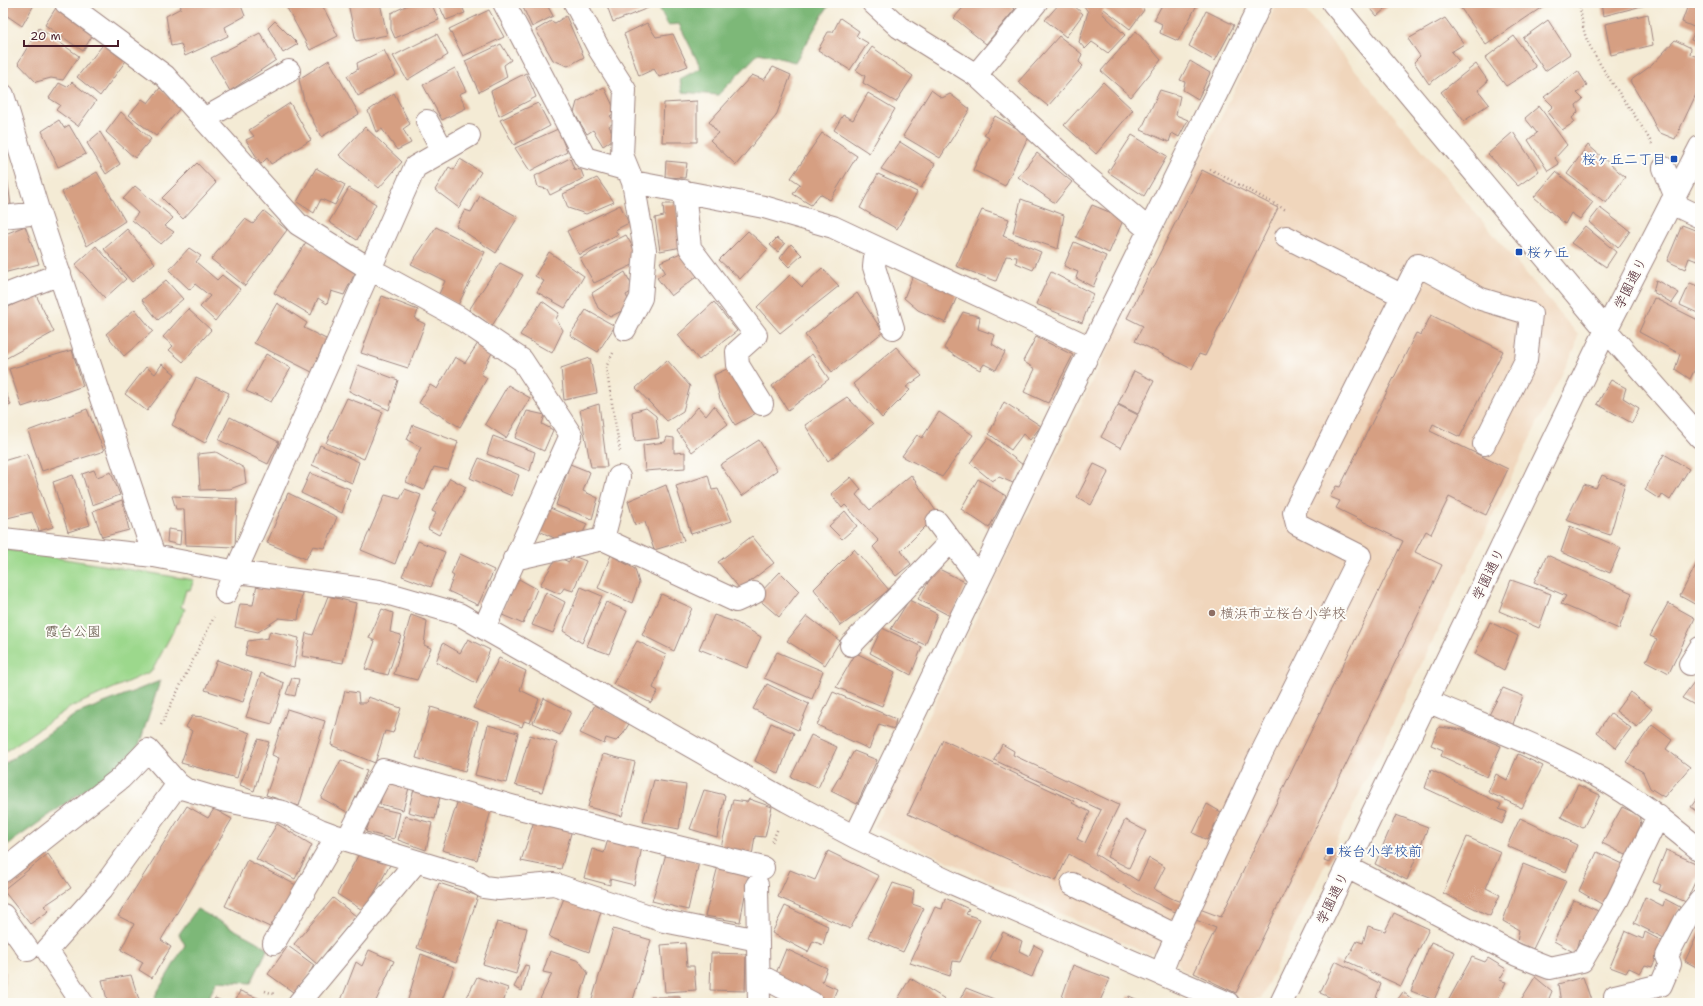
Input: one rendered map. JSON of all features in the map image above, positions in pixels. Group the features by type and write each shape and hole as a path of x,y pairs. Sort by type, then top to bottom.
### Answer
{"street":[{"path":"66,3 165,76 298,224 370,269 458,317 522,360 571,435 484,628"},
{"path":"504,3 586,158 630,176 684,191 764,207 833,227 1091,348"},
{"path":"575,3 599,49 625,90 622,155 630,176 645,250 641,298 625,329"},
{"path":"873,3 899,27 976,75 1083,174 1149,230"},
{"path":"976,75 1036,3"},
{"path":"855,836 1091,348 1261,3"},
{"path":"1333,3 1606,330 1700,436"},
{"path":"204,119 289,71"},
{"path":"3,95 39,213 154,556"},
{"path":"427,121 443,151"},
{"path":"226,593 237,572 415,167 469,136"},
{"name":"学園通り","path":"1281,1003 1606,330 1700,147"},
{"path":"1664,168 1673,199 1700,217"},
{"path":"684,191 690,248 756,335 737,352 738,365 762,404"},
{"path":"3,217 39,213"},
{"path":"1286,237 1403,296"},
{"path":"876,248 874,268 892,328"},
{"path":"1162,973 1177,936 1258,760 1360,556 1298,524 1294,512 1418,265 1481,299 1532,314 1526,360 1484,444"},
{"path":"3,296 60,274"},
{"path":"603,539 619,477"},
{"path":"937,522 979,578"},
{"path":"3,539 154,556 237,572 379,591 459,614 787,801 855,836 954,884 1162,973 1228,1003"},
{"path":"514,560 603,539 736,601 754,592"},
{"path":"851,645 952,541"},
{"path":"1427,701 1533,746 1603,779 1658,816 1700,850"},
{"path":"3,871 121,778 148,750 178,784 185,789 222,800 283,812 320,830 416,862 468,877 484,887 499,889 554,884 664,922 758,940"},
{"path":"274,944 342,838 383,770 760,877 758,940 759,1003"},
{"path":"82,1003 47,950 102,889 178,784"},
{"path":"1347,867 1517,955 1550,968 1582,961 1618,899 1658,816"},
{"path":"299,1003 416,862"},
{"path":"1072,884 1177,936"},
{"path":"1615,996 1661,985 1670,964 1667,956 1686,919 1700,901"},
{"path":"3,914 28,950"},
{"path":"759,975 812,1003"}],"path":[{"path":"1579,3 1587,41 1615,88 1640,121"},
{"path":"1209,169 1284,207 1290,213"},
{"path":"619,477 621,458 606,367 625,329"},
{"path":"148,750 226,593"}],"shaded area":[{"name":"横浜市立桜台小学校","path":"1277,3 1299,3 1578,335 1575,349 1549,399 1261,998 1245,1000 1180,969 1177,960 1160,951 1148,954 874,827"}],"green space":[{"path":"657,3 815,3 828,6 795,62 759,53 718,95 682,92 680,79 701,68 679,24 668,25"},
{"name":"霞台公園","path":"3,549 194,580 190,590 186,590 181,607 185,609 152,671 69,708 3,753"},
{"path":"160,681 139,745 117,767 3,848 3,765 76,714"},
{"path":"197,909 268,948 251,983 217,981 206,1003 157,1003 155,996 185,945 179,934"}],"building":[{"path":"3,3 35,3 22,26 3,13"},
{"path":"59,3 95,31 83,51 45,25"},
{"path":"180,3 240,3 245,16 225,27 228,36 185,56 181,44 171,46 166,16 181,8"},
{"path":"291,3 321,3 338,36 310,50 286,6"},
{"path":"348,3 380,3 387,35 356,41"},
{"path":"412,3 431,3 439,20 395,38 391,29 391,13"},
{"path":"448,3 460,3 465,13 446,20 440,7"},
{"path":"521,3 546,3 553,16 532,27"},
{"path":"606,3 651,3 653,6 613,22"},
{"path":"967,3 1007,3 1015,9 986,44 954,18"},
{"path":"1060,3 1071,3 1083,14 1066,37 1045,20"},
{"path":"1082,3 1139,3 1144,10 1130,29 1104,9 1102,13 1125,35 1108,53 1092,42 1085,49 1079,42 1088,12"},
{"path":"1163,3 1198,3 1178,41 1160,33 1162,24 1154,20"},
{"path":"1366,3 1392,3 1377,16"},
{"path":"1548,3 1486,45 1458,4"},
{"path":"1601,3 1650,3 1650,4 1603,16"},
{"path":"1684,3 1700,3 1700,44 1691,40 1696,28 1682,22 1688,5"},
{"path":"489,10 504,37 463,56 449,29"},
{"path":"1206,11 1234,25 1215,61 1189,46"},
{"path":"1648,14 1653,45 1611,55 1605,24"},
{"path":"566,16 584,57 568,66 553,60 536,30 551,21 555,23"},
{"path":"840,18 859,31 856,36 868,43 850,70 818,50 828,32 833,32"},
{"path":"1445,18 1464,44 1451,52 1459,61 1429,84 1414,62 1420,56 1408,39"},
{"path":"1548,20 1570,54 1545,71 1523,38"},
{"path":"275,21 298,44 283,53 268,28"},
{"path":"647,23 656,37 673,34 688,66 659,77 654,69 639,76 624,34"},
{"path":"39,28 79,56 63,80 51,78 36,82 18,63"},
{"path":"1136,31 1161,60 1131,97 1101,71"},
{"path":"260,33 276,60 230,91 211,58"},
{"path":"437,34 448,55 407,80 393,56"},
{"path":"1059,36 1082,54 1079,62 1083,66 1048,106 1018,82"},
{"path":"1514,36 1536,67 1506,86 1485,58"},
{"path":"1675,40 1691,48 1690,54 1700,58 1700,86 1675,139 1658,132 1649,113 1630,81 1652,65"},
{"path":"106,41 128,58 100,96 77,77"},
{"path":"501,44 511,60 504,65 507,77 479,92 465,61"},
{"path":"872,47 913,76 896,102 863,83 865,76 856,70"},
{"path":"384,50 396,75 358,96 347,76 358,69 357,63"},
{"path":"329,60 359,114 321,137 305,105 299,79"},
{"path":"1190,61 1210,73 1198,99 1183,90 1185,82 1180,80"},
{"path":"1476,64 1488,81 1478,90 1489,104 1464,121 1441,92"},
{"path":"773,67 791,75 776,116 736,165 710,140 718,133 709,122 752,75 764,80"},
{"path":"455,68 466,91 459,94 466,108 442,120 423,85"},
{"path":"1578,71 1587,85 1577,93 1583,99 1576,105 1578,112 1572,118 1575,122 1562,130 1547,112 1553,106 1544,97"},
{"path":"526,73 536,97 499,116 491,91"},
{"path":"72,82 96,101 78,126 56,110 60,105 49,98 59,83 67,87"},
{"path":"1103,82 1133,110 1096,154 1064,125"},
{"path":"604,87 616,112 610,116 615,122 609,126 615,138 603,146 593,130 587,134 574,113 577,102"},
{"path":"160,88 182,106 156,136 129,115 142,99 148,103"},
{"path":"931,90 942,98 950,94 970,109 940,158 903,136"},
{"path":"1160,90 1180,96 1176,115 1188,120 1179,137 1172,133 1169,142 1141,130"},
{"path":"394,93 410,124 403,129 411,143 397,150 382,129 376,132 368,111"},
{"path":"868,93 895,109 869,153 834,130 843,115 853,120"},
{"path":"697,101 697,142 662,142 664,103"},
{"path":"290,103 311,140 271,164 267,158 261,164 246,140 254,136 249,130"},
{"path":"538,103 550,126 514,145 500,120"},
{"path":"1539,106 1567,145 1555,158 1559,164 1548,171 1528,140 1537,133 1525,118"},
{"path":"121,112 151,139 135,158 106,132"},
{"path":"995,116 1029,135 1005,186 973,170 989,138 984,135"},
{"path":"59,120 64,128 69,125 86,154 58,167 42,131"},
{"path":"365,127 402,162 379,188 339,155"},
{"path":"558,129 567,152 530,171 515,148"},
{"path":"100,132 120,164 106,174 87,143"},
{"path":"1513,132 1539,171 1518,186 1488,154"},
{"path":"822,133 857,156 830,200 820,194 811,205 793,194 800,184 791,178"},
{"path":"1132,135 1167,156 1144,196 1108,172"},
{"path":"900,142 935,164 921,188 881,169"},
{"path":"1588,145 1625,177 1606,203 1567,174"},
{"path":"1037,153 1072,182 1055,203 1018,177"},
{"path":"570,158 574,169 581,170 584,178 550,195 547,189 538,187 535,176"},
{"path":"460,159 481,172 459,208 435,190 449,167 454,170"},
{"path":"666,161 687,163 685,178 665,177"},
{"path":"197,163 216,183 183,219 162,198"},
{"path":"316,168 345,185 335,205 321,199 314,213 297,202"},
{"path":"3,170 6,170 11,205 3,205"},
{"path":"1202,170 1278,208 1205,356 1199,354 1192,369 1135,341 1143,326 1127,318"},
{"path":"97,172 125,221 87,246 62,192"},
{"path":"1556,172 1593,202 1580,219 1571,213 1565,224 1534,197"},
{"path":"878,174 917,192 897,229 860,208"},
{"path":"597,178 614,202 586,214 568,208 563,194"},
{"path":"135,186 173,218 165,226 174,232 161,244 132,220 138,213 123,199"},
{"path":"349,188 376,204 357,240 329,222"},
{"path":"480,196 518,217 496,253 456,226 465,210 471,212"},
{"path":"1021,199 1064,215 1058,249 1013,233"},
{"path":"663,204 676,204 682,247 660,251 655,218 664,216"},
{"path":"620,205 629,223 615,230 618,234 579,255 567,231"},
{"path":"1092,205 1124,218 1109,253 1076,237"},
{"path":"1600,208 1630,231 1618,248 1589,222"},
{"path":"982,210 1009,219 1003,236 1041,252 1033,270 1016,263 1017,257 1006,256 996,281 956,266"},
{"path":"264,211 287,230 245,286 211,259 245,219 253,224"},
{"path":"1682,225 1700,232 1700,251 1697,261 1689,258 1685,269 1667,261"},
{"path":"25,226 39,264 3,273 3,235"},
{"path":"1585,226 1616,252 1606,267 1571,243"},
{"path":"436,227 485,252 458,305 439,294 445,281 411,264"},
{"path":"127,229 155,263 132,282 104,249"},
{"path":"748,231 768,249 740,279 719,260"},
{"path":"626,235 635,251 637,263 594,283 580,258"},
{"path":"777,238 785,244 778,252 770,245"},
{"path":"306,242 356,271 344,295 331,291 327,304 318,298 311,315 274,293"},
{"path":"1074,242 1106,256 1093,287 1076,278 1078,272 1064,266"},
{"path":"791,244 802,255 789,267 780,258"},
{"path":"96,246 126,279 105,298 75,265"},
{"path":"189,248 201,256 196,262 217,280 222,275 240,289 215,321 200,307 210,296 195,284 190,290 169,270"},
{"path":"549,252 584,276 565,308 537,292 544,281 535,276"},
{"path":"683,252 700,274 671,296 657,278 665,272 660,262"},
{"path":"500,263 523,275 492,326 469,310"},
{"path":"822,268 839,286 780,333 757,307 790,275 802,287"},
{"path":"625,272 634,290 626,295 631,306 610,317 598,308 592,293"},
{"path":"1051,272 1093,294 1082,323 1036,304"},
{"path":"914,273 958,294 946,323 918,310 904,298"},
{"path":"166,280 183,299 158,320 142,300"},
{"path":"1656,280 1679,293 1672,303 1653,292"},
{"path":"1690,283 1700,287 1700,314 1680,305"},
{"path":"35,293 54,332 3,360 3,310"},
{"path":"857,293 883,332 832,372 805,335"},
{"path":"382,296 418,310 415,319 425,324 408,368 361,353"},
{"path":"1654,298 1700,321 1700,359 1690,379 1675,369 1680,354 1639,332"},
{"path":"542,301 559,313 556,319 563,330 552,353 520,335"},
{"path":"714,302 737,331 699,360 678,335"},
{"path":"277,303 307,323 304,328 326,339 312,372 254,343"},
{"path":"135,309 153,331 124,356 106,334"},
{"path":"188,309 211,330 183,362 169,350 173,346 163,337"},
{"path":"586,310 615,326 598,352 570,335"},
{"path":"963,312 980,317 978,329 995,335 992,344 1005,352 996,370 984,364 980,370 958,358 944,348"},
{"path":"1431,315 1503,351 1460,437 1433,424 1430,431 1508,469 1486,515 1449,497 1431,534 1426,531 1415,552 1442,565 1236,993 1194,973 1216,928 1168,909 1140,895 1069,854 1056,881 908,814 943,740 1074,801 1072,803 1090,812 1077,839 1085,843 1101,810 994,760 1002,744 1014,751 1013,755 1119,805 1095,854 1138,881 1149,858 1165,867 1154,889 1173,899 1221,917 1403,541 1336,508 1340,501 1330,497 1336,486 1340,487 1416,333 1421,335"},
{"path":"1036,337 1073,355 1048,403 1024,392 1035,369 1023,361"},
{"path":"480,340 494,349 481,374 487,378 460,427 419,403 430,385 437,389 455,357 465,363"},
{"path":"896,347 922,376 906,387 910,390 882,418 853,384"},
{"path":"72,350 83,386 22,407 9,369"},
{"path":"266,354 291,368 271,402 246,391"},
{"path":"812,354 829,379 788,410 772,386"},
{"path":"590,358 597,393 564,400 561,368"},
{"path":"667,360 690,386 683,411 667,421 636,388"},
{"path":"162,364 175,374 147,411 125,394 146,367 155,374"},
{"path":"358,365 398,380 389,410 349,391"},
{"path":"731,367 758,412 735,425 720,399 714,375"},
{"path":"1134,371 1154,381 1138,414 1118,404"},
{"path":"196,378 229,393 205,443 172,425"},
{"path":"1611,380 1626,388 1623,398 1639,408 1632,423 1597,404"},
{"path":"508,385 530,398 506,438 485,424"},
{"path":"3,387 11,405 3,408"},
{"path":"847,397 873,424 828,461 805,425"},
{"path":"347,398 383,412 364,459 326,443"},
{"path":"1004,402 1041,426 1030,440 1023,434 1011,450 989,434"},
{"path":"599,404 607,467 591,467 580,410"},
{"path":"1118,405 1138,415 1121,448 1101,437"},
{"path":"714,406 728,424 692,452 677,431 698,407 706,416"},
{"path":"646,408 656,416 659,438 635,441 632,412"},
{"path":"87,409 104,451 42,471 28,431"},
{"path":"527,411 545,415 542,424 553,430 544,451 515,438"},
{"path":"939,412 973,435 942,477 902,456 917,435 922,438"},
{"path":"230,417 279,442 268,464 219,440"},
{"path":"413,425 458,442 448,470 434,467 424,490 406,482 421,447 407,440"},
{"path":"493,436 535,452 530,471 487,454"},
{"path":"667,437 674,438 674,453 685,452 685,468 645,471 643,445 665,442"},
{"path":"988,438 1023,465 1013,483 999,477 992,481 970,463"},
{"path":"759,440 777,470 742,496 720,465"},
{"path":"320,445 359,462 352,483 312,465"},
{"path":"216,452 244,468 246,483 230,489 200,490 198,454"},
{"path":"27,454 53,527 39,531 32,512 3,519 3,461"},
{"path":"1664,454 1689,469 1670,500 1661,494 1659,499 1645,490"},
{"path":"479,458 519,475 512,496 470,478"},
{"path":"570,464 590,472 583,491 598,498 592,519 556,505"},
{"path":"1094,464 1109,471 1091,505 1077,497"},
{"path":"94,470 97,477 111,472 120,495 92,505 82,474"},
{"path":"310,473 350,489 342,513 301,493"},
{"path":"73,475 90,525 68,532 53,482"},
{"path":"708,475 712,490 718,489 732,521 691,534 676,486"},
{"path":"911,475 938,514 901,551 911,564 896,576 873,547 879,541 845,505 842,508 831,494 851,477 861,489 856,495 870,510"},
{"path":"1602,475 1625,484 1610,535 1566,520 1584,484 1596,488"},
{"path":"450,478 466,487 439,535 428,529 436,513 432,511"},
{"path":"978,479 1006,496 989,528 961,509"},
{"path":"666,485 684,541 654,550 645,522 635,525 628,501"},
{"path":"405,489 421,495 395,564 361,550 385,495 400,499"},
{"path":"288,493 337,517 325,548 313,546 306,559 267,543"},
{"path":"172,496 237,499 235,547 186,545 184,509 176,509"},
{"path":"122,500 129,530 102,537 93,511"},
{"path":"550,508 587,524 580,539 564,534 561,541 539,531"},
{"path":"845,511 857,526 842,539 829,526"},
{"path":"1570,526 1621,548 1610,573 1561,552"},
{"path":"168,529 181,531 180,545 167,542"},
{"path":"752,536 774,563 740,589 718,562"},
{"path":"418,541 445,552 431,587 402,576"},
{"path":"854,549 889,590 841,626 814,589"},
{"path":"460,554 494,570 478,605 448,591 454,576 451,574"},
{"path":"611,555 635,569 639,583 632,603 598,588"},
{"path":"1547,555 1632,593 1619,629 1561,604 1566,596 1534,582"},
{"path":"573,556 586,561 573,591 564,588 560,594 540,585 557,557 569,562"},
{"path":"1700,557 1700,607 1680,596"},
{"path":"937,568 967,583 952,617 918,599"},
{"path":"780,572 799,591 779,617 756,597"},
{"path":"517,578 537,589 523,624 500,614"},
{"path":"1511,580 1551,594 1539,628 1499,611"},
{"path":"257,584 302,593 298,620 279,618 258,632 235,627 240,604 253,605"},
{"path":"581,587 602,596 582,643 563,631"},
{"path":"546,592 565,602 553,633 532,625"},
{"path":"661,594 692,608 674,651 642,635"},
{"path":"328,596 356,603 343,663 302,656 306,633 313,635"},
{"path":"909,600 937,614 925,645 891,629"},
{"path":"606,602 627,611 609,654 587,646"},
{"path":"1668,603 1695,618 1669,673 1646,661 1657,639 1650,636"},
{"path":"382,609 393,613 390,632 401,635 388,675 365,669 375,641 369,638"},
{"path":"411,615 427,621 424,645 431,648 417,680 394,674"},
{"path":"714,615 737,623 761,637 747,668 699,649"},
{"path":"807,616 840,641 825,665 787,641"},
{"path":"1490,622 1518,636 1504,670 1475,654"},
{"path":"882,628 922,647 911,675 870,653"},
{"path":"270,631 299,638 294,667 245,655 248,641 268,638"},
{"path":"468,639 490,650 476,683 436,662 443,643 460,653"},
{"path":"637,641 666,655 653,688 658,691 651,703 613,684"},
{"path":"777,652 823,671 812,699 764,678"},
{"path":"856,653 895,672 882,706 836,687"},
{"path":"499,658 526,671 520,690 539,699 530,723 524,721 522,727 473,708"},
{"path":"217,660 252,673 243,702 205,690"},
{"path":"261,673 284,683 272,724 246,717"},
{"path":"1700,674 1700,708 1682,698"},
{"path":"292,678 299,679 295,696 286,694"},
{"path":"767,684 809,704 798,730 753,709"},
{"path":"1503,688 1523,696 1512,727 1489,715"},
{"path":"345,691 358,693 359,703 366,703 368,697 401,708 393,733 385,731 375,763 331,745"},
{"path":"833,692 896,719 894,729 879,724 869,749 817,725"},
{"path":"1630,692 1652,709 1637,727 1616,711"},
{"path":"544,698 571,712 560,735 533,723"},
{"path":"595,705 630,722 623,734 616,741 606,738 604,744 580,733"},
{"path":"431,707 478,722 465,772 416,758"},
{"path":"287,709 325,721 299,806 266,795 279,758 272,755"},
{"path":"1611,713 1631,728 1616,748 1597,732"},
{"path":"192,716 205,717 250,733 237,778 181,763 192,731 186,727"},
{"path":"771,723 794,733 779,774 755,761"},
{"path":"488,725 518,733 506,783 475,775"},
{"path":"1652,725 1672,740 1666,749 1690,767 1664,797 1650,788 1643,772 1626,762"},
{"path":"1439,727 1463,730 1501,746 1487,777 1441,756 1443,750 1431,745"},
{"path":"530,735 557,743 542,792 515,785"},
{"path":"811,735 837,747 818,788 791,777"},
{"path":"258,739 269,742 254,791 240,785"},
{"path":"854,751 877,760 857,804 831,791"},
{"path":"603,754 635,762 622,816 588,807"},
{"path":"1518,754 1543,766 1522,808 1488,792 1496,774 1507,780"},
{"path":"341,760 367,771 349,813 321,798"},
{"path":"1431,770 1501,804 1499,809 1507,812 1502,824 1425,788"},
{"path":"386,778 410,784 403,810 380,804"},
{"path":"654,780 686,785 679,829 643,822"},
{"path":"415,785 441,792 435,819 408,812"},
{"path":"1578,785 1600,795 1583,828 1561,817"},
{"path":"704,790 725,795 717,837 690,829"},
{"path":"1700,794 1700,813 1691,807"},
{"path":"749,799 772,807 765,837 755,836 752,856 721,847 733,800 747,802"},
{"path":"458,800 492,807 477,860 442,850"},
{"path":"1207,804 1221,812 1207,840 1193,833"},
{"path":"187,806 208,818 214,809 232,819 161,940 171,947 152,978 139,970 143,962 121,950 134,924 118,916"},
{"path":"374,807 400,813 394,839 366,832"},
{"path":"1622,807 1639,815 1642,830 1628,856 1602,843"},
{"path":"1396,815 1428,827 1407,880 1375,864"},
{"path":"405,816 432,823 426,850 398,840"},
{"path":"535,818 573,826 561,869 521,861"},
{"path":"1520,818 1577,845 1566,872 1507,846"},
{"path":"1125,820 1146,831 1129,868 1107,857"},
{"path":"277,824 312,845 295,879 256,859"},
{"path":"609,836 642,847 634,885 610,879 610,885 584,878 592,849 604,853"},
{"path":"1467,837 1501,852 1486,888 1500,895 1490,916 1443,893"},
{"path":"1330,848 1334,850 1329,863 1324,861"},
{"path":"1666,850 1700,865 1700,871 1686,902 1659,890 1661,885 1653,882"},
{"path":"828,851 879,876 850,929 778,897 790,870 815,880"},
{"path":"1597,852 1623,864 1605,906 1579,891"},
{"path":"48,854 71,888 44,906 49,911 30,924 3,890"},
{"path":"359,854 372,859 373,855 390,865 364,911 337,894"},
{"path":"666,854 699,862 688,910 652,901"},
{"path":"247,860 296,885 274,929 225,906"},
{"path":"1523,864 1566,881 1533,949 1517,942 1519,930 1503,921"},
{"path":"718,866 749,873 740,922 705,916"},
{"path":"439,883 478,896 456,963 417,948"},
{"path":"893,883 914,890 912,904 924,908 903,952 868,937"},
{"path":"1645,897 1663,906 1665,899 1680,907 1666,939 1634,923"},
{"path":"333,898 356,916 318,965 294,944"},
{"path":"564,898 601,911 589,952 549,937"},
{"path":"945,898 969,909 966,914 980,919 960,962 953,961 950,976 910,963 935,907 942,909"},
{"path":"1574,900 1598,911 1585,941 1579,939 1575,953 1554,941"},
{"path":"785,906 828,926 823,945 813,941 808,952 772,933"},
{"path":"1394,913 1429,929 1401,986 1346,961 1357,941 1363,943 1368,926 1385,931"},
{"path":"497,922 527,928 516,974 483,964"},
{"path":"613,929 651,940 632,1003 591,1003"},
{"path":"1700,929 1700,969 1685,961"},
{"path":"1625,931 1643,939 1645,932 1664,942 1652,967 1645,965 1640,973 1629,968 1626,973 1610,967"},
{"path":"1003,932 1022,941 1019,951 1029,956 1034,945 1043,950 1032,977 990,959"},
{"path":"1431,942 1455,952 1434,1000 1411,991"},
{"path":"685,943 687,966 694,966 696,990 665,992 661,945"},
{"path":"288,946 314,965 297,995 268,974"},
{"path":"786,949 827,968 822,982 837,989 831,1003 774,978"},
{"path":"369,950 394,961 375,1003 340,1003 356,962 362,966"},
{"path":"550,951 579,961 588,973 578,1003 538,1003 552,974 543,972"},
{"path":"711,953 746,954 745,991 710,990"},
{"path":"421,954 454,967 441,1003 407,1003"},
{"path":"1472,957 1485,962 1488,958 1506,969 1499,980 1506,982 1496,1003 1447,1003"},
{"path":"1335,961 1381,984 1374,1003 1343,1003 1320,993"},
{"path":"525,965 529,966 522,991 514,987"},
{"path":"1073,965 1110,979 1099,1003 1060,1003"},
{"path":"3,972 6,972 4,990 3,990"},
{"path":"131,975 140,1003 108,1003 102,980"},
{"path":"477,977 508,988 503,1003 464,1003"},
{"path":"1535,977 1552,991 1548,1001 1550,1003 1519,1003"},
{"path":"1583,977 1592,1003 1561,1003 1558,984"},
{"path":"910,978 945,999 943,1003 907,1003 898,999"},
{"path":"966,988 994,999 993,1003 958,1003"},
{"path":"240,991 260,999 259,1003 234,1003"},
{"path":"1403,992 1417,1003 1395,1003"},
{"path":"1129,996 1145,1003 1126,1003"},
{"path":"651,997 680,997 680,1003 651,1003"},
{"path":"215,998 227,1003 212,1003"}],"place":[{"name":"桜ヶ丘二丁目","path":"1674,159"},
{"name":"桜ヶ丘","path":"1519,252"},
{"name":"横浜市立桜台小学校","path":"1212,613"},
{"name":"桜台小学校前","path":"1330,851"}]}
